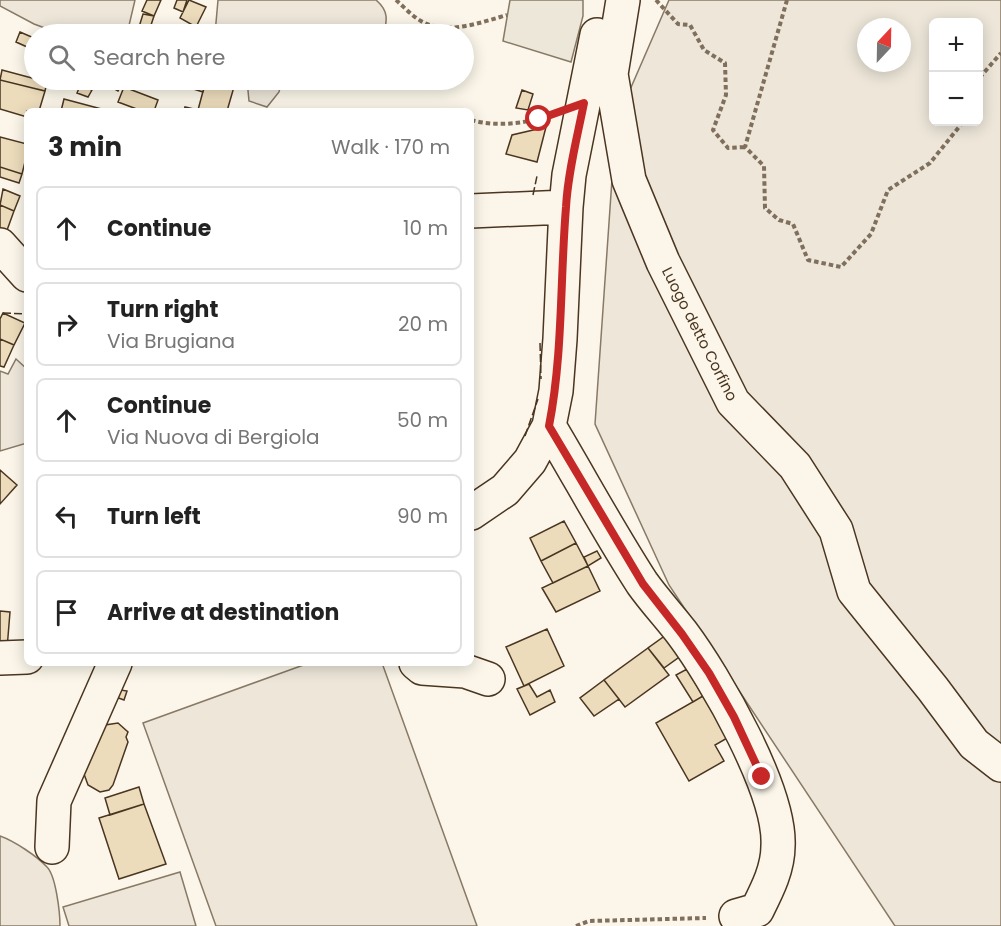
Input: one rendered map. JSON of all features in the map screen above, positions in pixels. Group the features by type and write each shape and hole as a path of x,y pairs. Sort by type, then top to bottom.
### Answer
{"street":[{"path":"474,511 505,490 530,461 549,426 560,350 569,175 603,0"},
{"name":"Luogo detto Corfino","path":"623,0 611,74 629,180 663,262 733,402 795,466 836,530 854,591 974,744 1001,765"},
{"path":"474,210 566,207"},
{"path":"0,245 24,272"},
{"path":"549,426 643,584 709,673 734,717 762,777 774,815 779,846 771,883 757,910 736,916"},
{"path":"0,658 24,657"},
{"path":"52,847 54,801 114,666"},
{"path":"420,666 465,671 488,679"}],"path":[{"path":"396,0 422,22 430,24"},
{"path":"656,0 678,24 690,25 704,50 725,63 726,95 713,130 728,148 745,147 764,166 765,208 779,220 793,225 808,260 841,267 871,234 888,190 930,163 960,126"},
{"path":"745,147 787,0"},
{"path":"474,25 507,15"},
{"path":"983,74 1001,53"},
{"path":"474,121 486,124 510,124 539,119 584,103"},
{"path":"576,926 589,921 678,920 736,916"}],"shaded area":[{"path":"0,0 135,0 129,24 34,24 0,6"},
{"path":"218,0 376,0 386,16 386,24 216,24"},
{"path":"510,0 583,0 583,16 571,62 503,41"},
{"path":"669,0 1001,0 1001,926 895,926 669,585 595,424 616,122"},
{"path":"248,90 280,90 267,107 249,101"},
{"path":"16,359 24,366 24,444 0,451 0,371 8,374"},
{"path":"301,666 383,666 477,926 216,926 143,723"},
{"path":"0,836 12,841 47,867 53,878 57,895 60,926 0,926"},
{"path":"180,872 196,926 69,926 63,907"}],"building":[{"path":"147,0 161,0 154,16 142,11"},
{"path":"177,0 187,0 183,12 174,8"},
{"path":"189,0 206,7 198,24 191,24 180,18"},
{"path":"143,14 154,16 151,24 140,24"},
{"path":"20,32 24,34 24,46 16,42"},
{"path":"2,70 24,76 24,86 0,80"},
{"path":"0,80 24,86 24,90 45,91 40,108 24,108 24,116 0,109"},
{"path":"78,90 92,90 88,97 77,93"},
{"path":"123,90 132,90 158,100 155,108 134,108 118,102"},
{"path":"203,90 233,90 228,108 199,108"},
{"path":"522,90 533,94 528,110 516,108"},
{"path":"64,99 98,108 62,108"},
{"path":"546,127 537,162 506,154 512,135"},
{"path":"0,137 24,143 22,174 0,167"},
{"path":"0,167 22,174 19,183 0,177"},
{"path":"3,189 20,196 14,211 0,205"},
{"path":"0,205 14,211 6,233 0,229"},
{"path":"3,313 24,323 14,345 0,339 0,319"},
{"path":"0,339 14,345 4,367 0,366"},
{"path":"0,470 17,485 0,504"},
{"path":"564,521 576,543 541,561 530,538"},
{"path":"576,543 588,566 553,583 541,561"},
{"path":"597,551 601,558 588,566 584,557"},
{"path":"588,566 600,591 556,612 542,588"},
{"path":"0,611 10,612 7,649 0,649"},
{"path":"547,629 564,666 524,686 506,647"},
{"path":"666,635 682,655 664,668 648,648"},
{"path":"648,648 669,675 625,707 604,680"},
{"path":"687,669 703,696 693,702 676,675"},
{"path":"604,680 619,699 594,716 580,698"},
{"path":"529,684 537,697 550,690 555,702 530,715 517,689"},
{"path":"115,689 127,691 124,700 113,696"},
{"path":"703,696 729,737 715,745 724,761 689,781 656,723"},
{"path":"118,723 128,732 126,737 128,742 113,785 109,790 100,792 88,785 84,774 99,732 105,725"},
{"path":"139,787 144,804 110,815 105,798"},
{"path":"144,804 166,864 119,879 99,818"}],"fence":[{"path":"533,195 537,176"},
{"path":"3,313 24,314"},
{"path":"540,343 541,379"},
{"path":"525,436 538,399"}],"route":[{"path":"539,119 584,103 569,175 556,390 549,426 643,584 709,673 734,717 762,777"}]}
